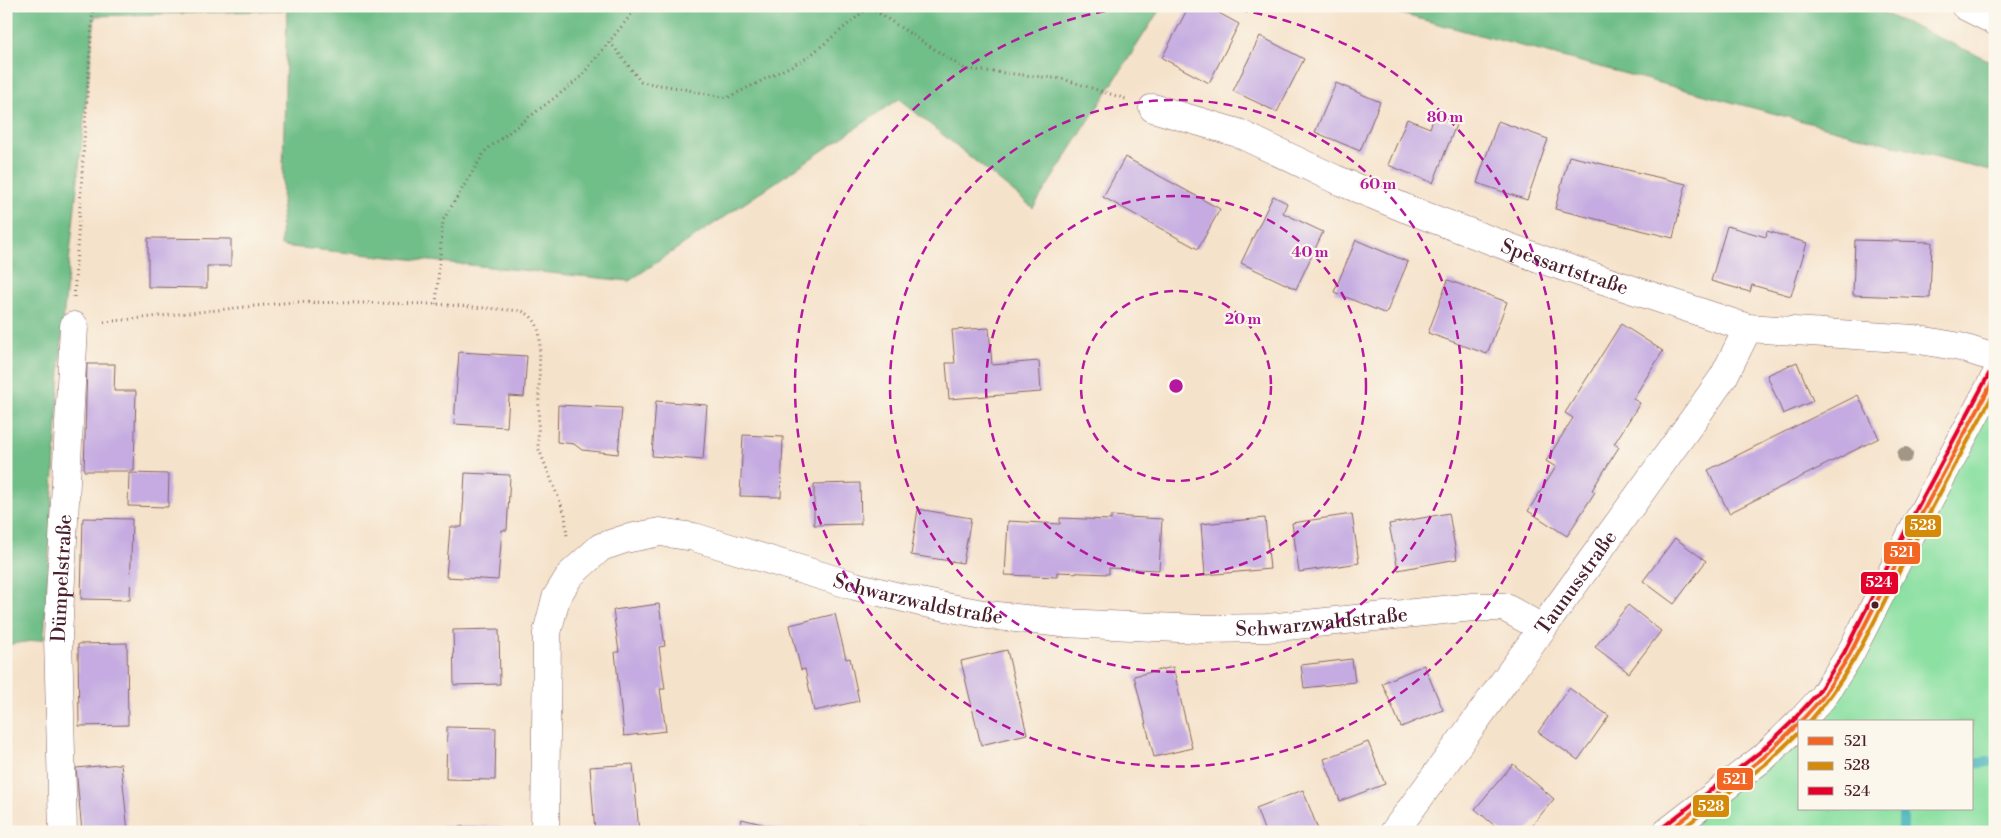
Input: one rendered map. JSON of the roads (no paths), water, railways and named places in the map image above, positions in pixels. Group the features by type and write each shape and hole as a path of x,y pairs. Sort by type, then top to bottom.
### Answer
{"main road":[{"path":"1965,6 1995,21"},
{"name":"Spessartstraße","path":"1153,108 1238,133 1335,179 1398,206 1540,259 1748,328 1914,339 1960,347 1995,358"},
{"name":"Dümpelstraße","path":"63,832 58,637 74,326"},
{"name":"Taunusstraße","path":"1394,832 1724,376 1748,328"},
{"path":"1802,720 1822,698 1848,656 1995,377"},
{"name":"Schwarzwaldstraße","path":"545,832 547,632 556,598 570,574 601,547 625,539 660,532 694,537 855,586 920,602 1025,619 1136,627 1258,628 1340,622 1474,607 1504,607 1542,628"},
{"path":"1667,832 1764,757 1798,724"}],"waterway":[{"path":"1974,764 1995,761"},
{"path":"1903,810 1903,832"}]}
